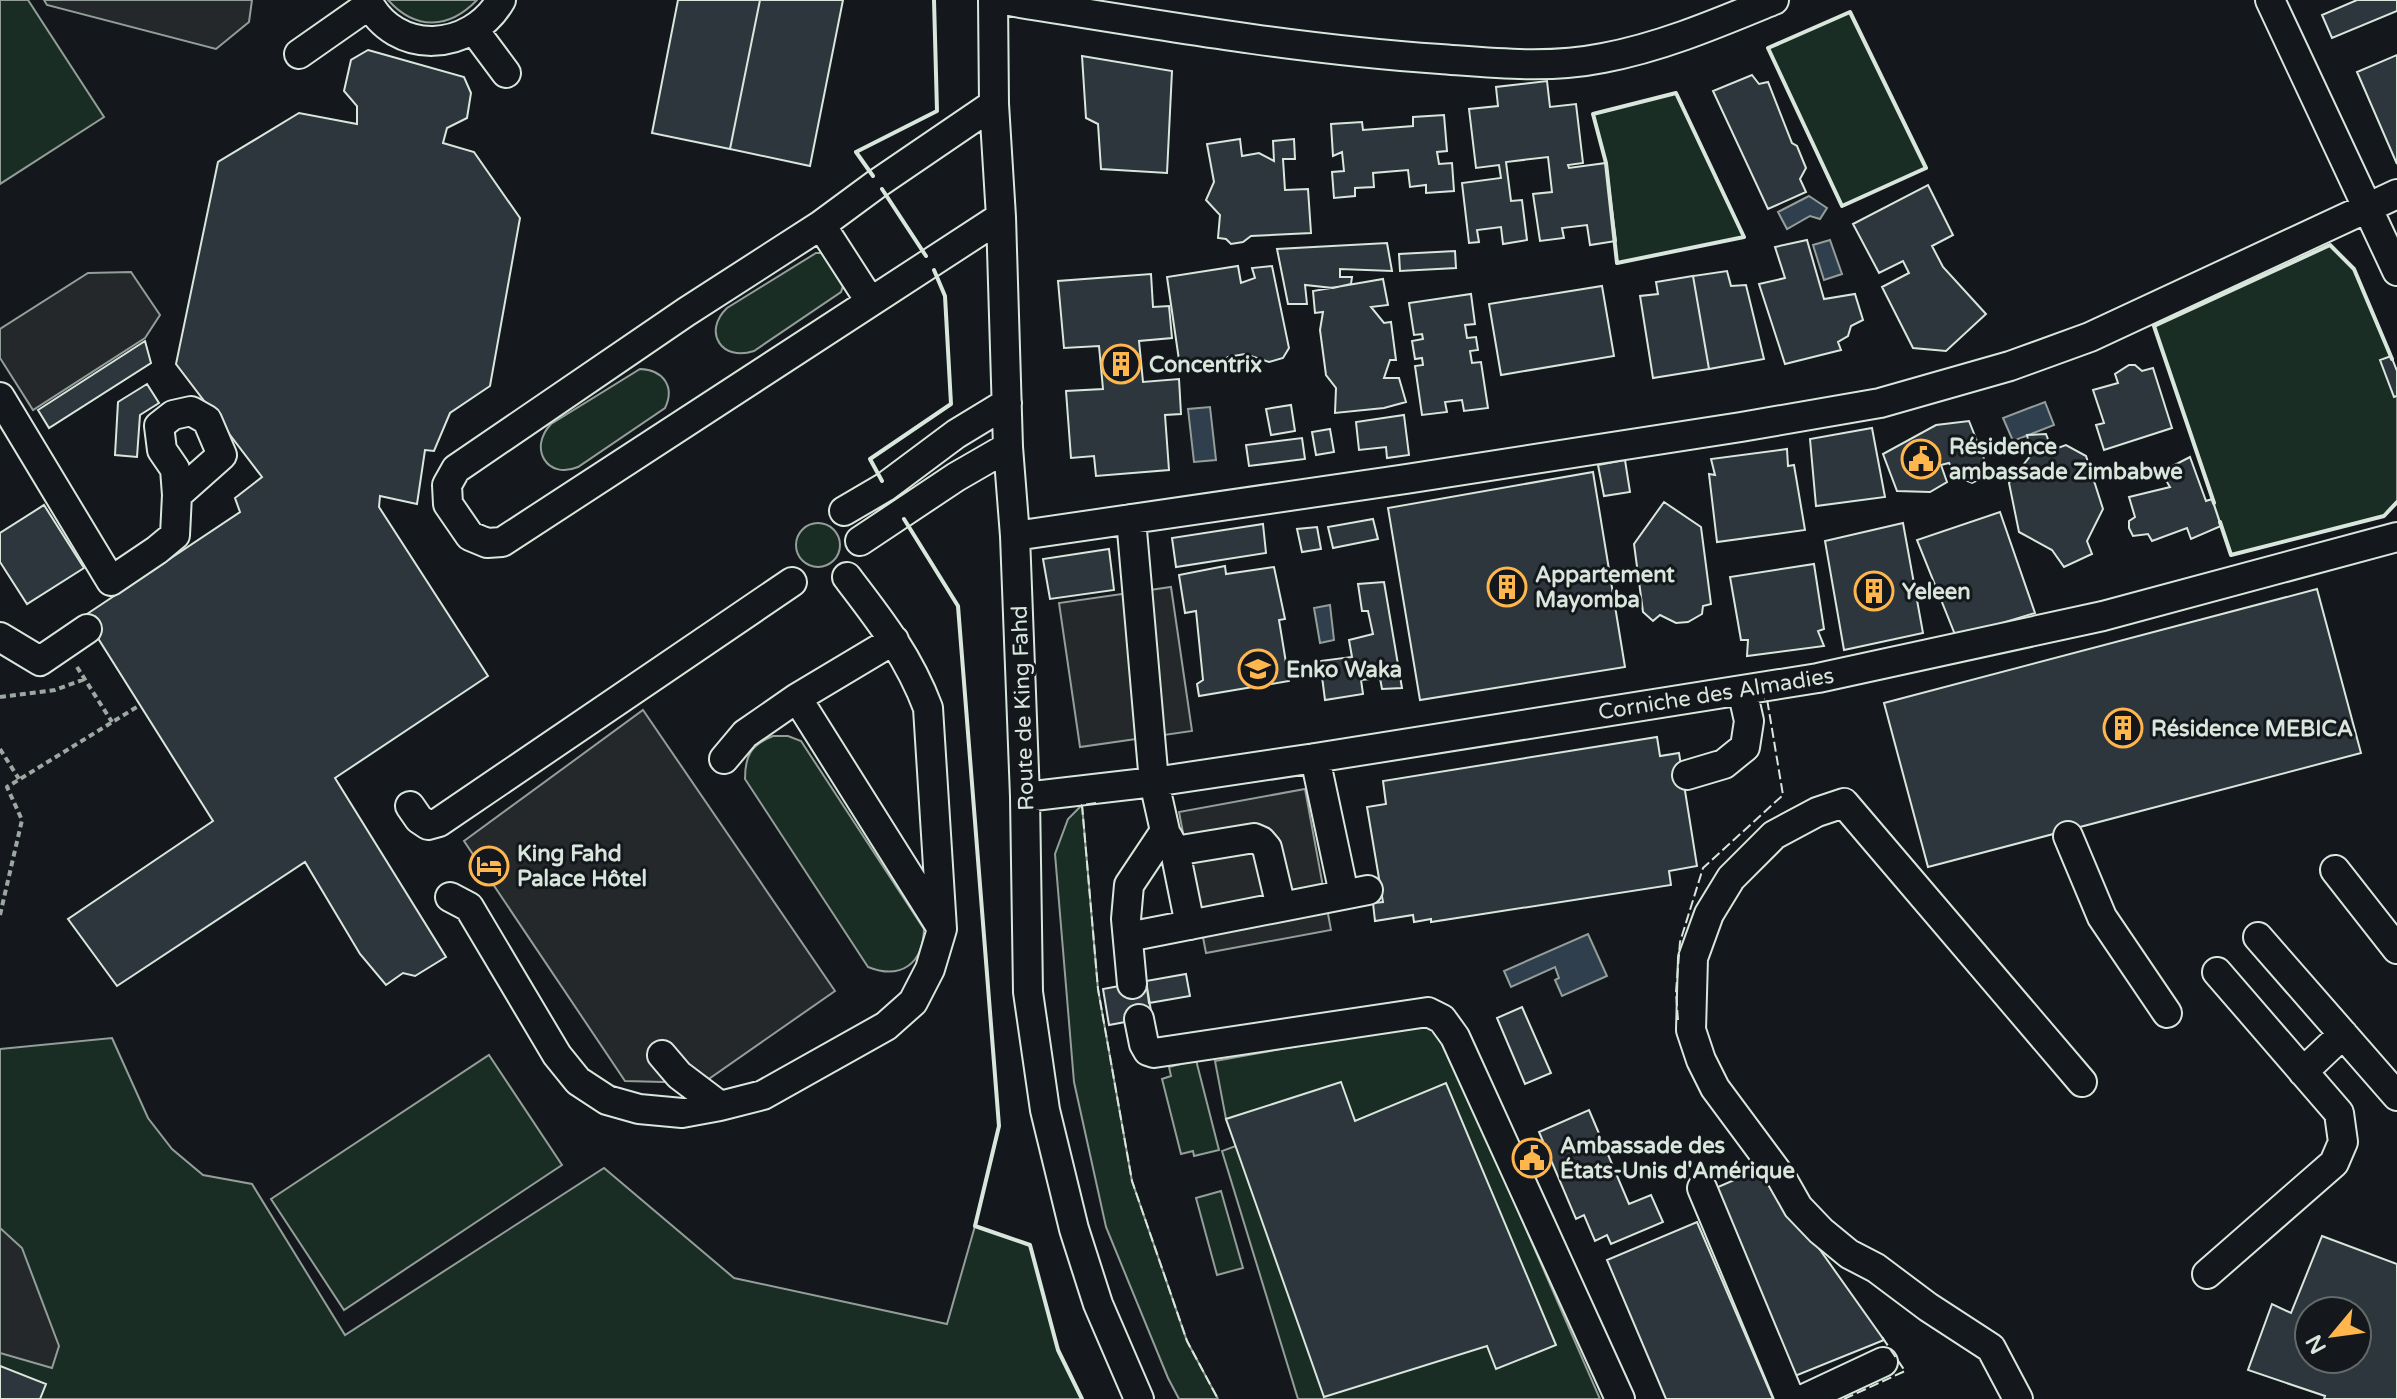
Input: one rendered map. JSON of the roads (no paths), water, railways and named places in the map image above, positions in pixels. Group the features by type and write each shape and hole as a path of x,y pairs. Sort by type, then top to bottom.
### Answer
{"street":[{"path":"299,54 368,3 393,30 425,41 442,41 474,30 501,0"},
{"name":"Route de King Fahd","path":"993,0 994,104 1025,797 1028,992 1045,1110 1074,1229 1093,1289 1139,1399"},
{"path":"1002,0 1388,56 1537,65 1602,58 1686,36 1774,0"},
{"path":"2270,0 2397,271"},
{"path":"474,30 506,73"},
{"path":"994,104 821,225 686,312 456,469 447,485 448,504 470,536 487,543 502,542 1001,217"},
{"path":"1015,536 1421,477 1880,403 2010,366 2090,337 2397,194"},
{"path":"821,225 870,301"},
{"path":"0,397 111,581 175,535 177,495"},
{"path":"844,511 885,487 956,434 1007,403"},
{"path":"860,541 956,477 1008,447"},
{"path":"1131,519 1154,782 1190,925"},
{"name":"Corniche des Almadies","path":"1025,797 1315,758 1818,678 2103,616 2397,537"},
{"path":"450,897 469,907 557,1055 578,1081 607,1100 639,1109 682,1113 763,1095 886,1026 913,1002 930,969 942,929 928,708 916,675 847,577"},
{"path":"410,806 419,819 428,825 439,822 792,582"},
{"path":"0,637 40,661 87,629"},
{"path":"724,759 745,734 797,698 894,640"},
{"path":"1687,775 1724,764 1745,747 1749,721 1742,690"},
{"path":"797,698 942,929"},
{"path":"1128,937 1356,892 1315,758"},
{"path":"2018,1399 1991,1348 1876,1268 1849,1254 1821,1231 1798,1207 1781,1177 1715,1088 1691,1030 1693,958 1709,914 1731,878 1774,835 1817,812 1844,803 2082,1082"},
{"path":"2068,836 2102,917 2167,1013"},
{"path":"1132,984 1126,919 1129,885 1170,841 1254,838 1261,841 1267,848 1281,907"},
{"path":"2335,870 2397,949"},
{"path":"2258,937 2397,1096"},
{"path":"2207,1274 2334,1163 2343,1142 2339,1113 2217,972"},
{"path":"1139,1019 1144,1044 1148,1051 1154,1053 1428,1012 1442,1019 1455,1037 1620,1399"},
{"path":"2303,1072 2343,1034"},
{"path":"662,1055 679,1075 720,1106"},
{"path":"1702,1188 1790,1399"},
{"path":"1804,1399 1883,1362"}],"water":[{"path":"1809,196 1827,208 1820,219 1810,216 1787,229 1778,212"},
{"path":"1830,240 1842,274 1824,280 1813,245"},
{"path":"2045,402 2054,425 2013,441 2003,418"},
{"path":"1210,407 1216,460 1194,462 1188,409"},
{"path":"1330,605 1334,640 1320,643 1314,608"},
{"path":"1588,934 1607,976 1562,996 1555,980 1559,978 1555,967 1511,987 1504,971"}],"place":[{"name":"Concentrix","path":"1121,364"},
{"name":"Résidence ambassade Zimbabwe","path":"1921,459"},
{"name":"Appartement Mayomba","path":"1507,587"},
{"name":"Yeleen","path":"1874,591"},
{"name":"Enko Waka","path":"1258,669"},
{"name":"Résidence MEBICA","path":"2123,728"},
{"name":"King Fahd Palace Hôtel","path":"489,866"},
{"name":"Ambassade des États-Unis d'Amérique","path":"1532,1158"}]}
